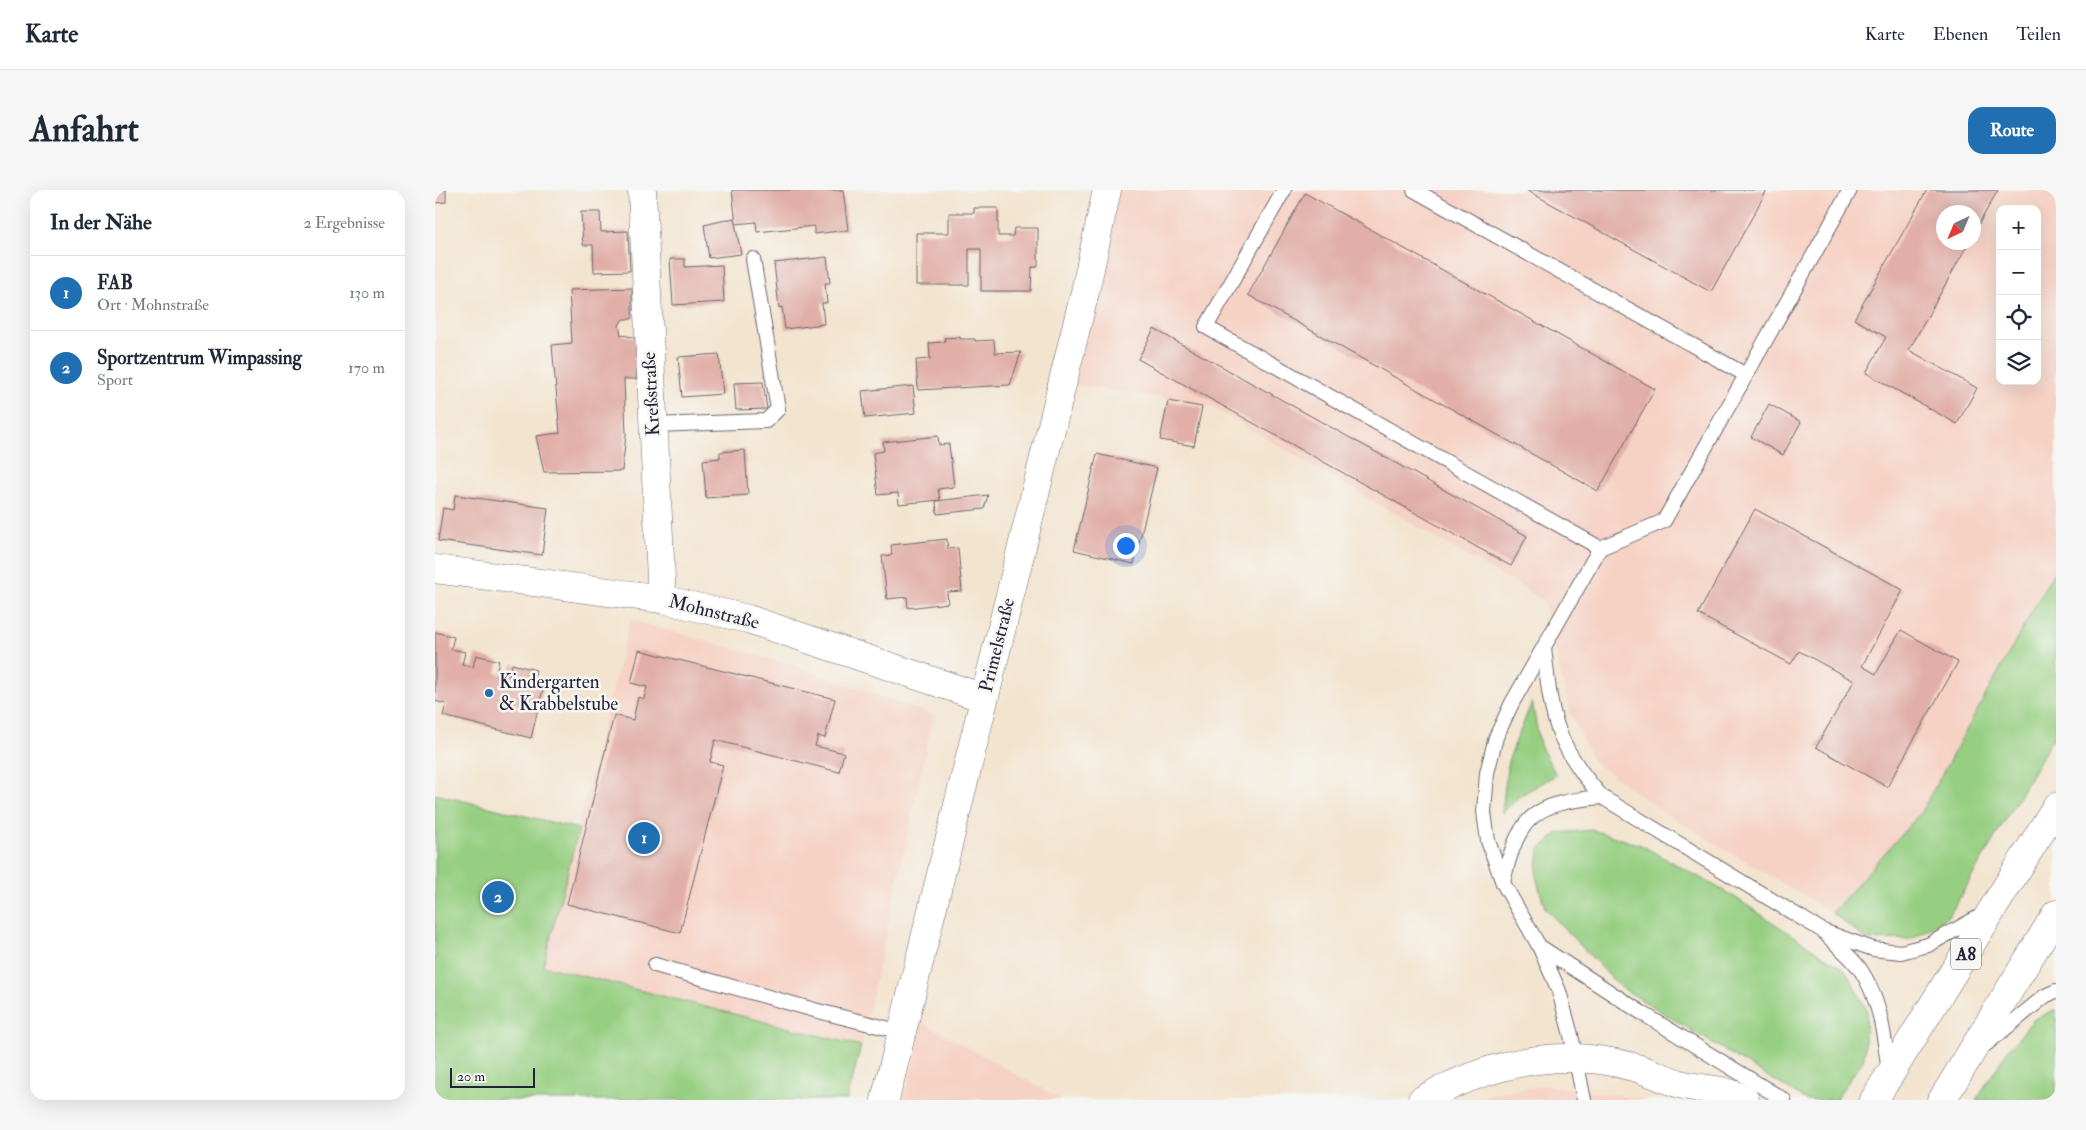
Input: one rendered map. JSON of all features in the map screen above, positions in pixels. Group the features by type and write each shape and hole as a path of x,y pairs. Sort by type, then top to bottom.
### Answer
{"main road":[{"name":"Kreßstraße","path":"641,190 662,598"},
{"name":"Primelstraße","path":"885,1100 1085,292 1107,190"},
{"name":"Mohnstraße","path":"435,569 662,598 748,619 984,698"},
{"name":"A8","path":"1874,1100 2056,807"},
{"path":"1942,1100 2056,914"},
{"path":"1422,1100 1450,1085 1511,1064 1548,1058 1576,1057 1631,1066 1689,1092 1748,1094"}],"lane":[{"path":"1284,190 1206,327 1600,548"},
{"path":"1414,190 1746,375"},
{"path":"1584,1100 1576,1057 1559,991 1539,946 1503,883 1489,841 1485,822 1487,773 1496,738 1544,647 1600,548 1664,521 1850,190"},
{"path":"653,425 766,420 777,409 753,259"},
{"path":"1544,647 1553,720 1564,747 1578,770 1602,797 1823,931 1873,949 1901,952 1928,945 1995,907"},
{"path":"1503,883 1511,848 1520,829 1535,814 1549,806 1572,800 1602,797"},
{"path":"1823,931 1859,968 1874,995 1881,1018 1889,1076"},
{"path":"1539,946 1642,1013 1748,1094 1784,1100"},
{"path":"655,965 901,1032"},
{"path":"1969,1058 2045,996 2056,992"}],"shaded area":[{"path":"1118,190 2056,190 2056,568 1921,812 1832,913 1668,815 1593,761 1570,712 1543,600 1214,408 1159,397 1074,385"},
{"path":"630,620 785,663 934,715 861,1046 543,966"},
{"path":"922,1022 1062,1100 904,1100"},
{"path":"1545,1085 1649,1100 1477,1100 1491,1094"}],"green space":[{"path":"2056,568 2056,733 1949,916 1912,939 1867,940 1832,913 1921,812"},
{"path":"1532,702 1540,745 1556,775 1521,795 1502,813 1508,761"},
{"path":"435,794 579,829 543,966 861,1046 847,1100 435,1100"},
{"path":"1592,830 1641,845 1733,896 1846,971 1867,1010 1864,1059 1835,1100 1806,1100 1619,986 1545,908 1536,877 1539,850 1558,833"},
{"path":"2056,1009 2056,1100 1976,1100 2006,1053 2033,1020"}],"building":[{"path":"435,190 446,190 446,202 435,203"},
{"path":"732,190 843,190 848,230 814,234 814,226 757,232 756,222 736,224"},
{"path":"1526,190 1767,190 1711,292"},
{"path":"1927,190 1998,190 1981,220 1981,205 1936,205 1936,250 1965,250 1909,350 1977,388 1957,424 1866,373 1886,337 1854,319"},
{"path":"1305,193 1655,389 1598,491 1248,295"},
{"path":"974,208 998,208 998,236 1013,236 1014,228 1038,228 1038,267 1032,267 1031,291 981,291 981,249 969,249 969,285 916,285 916,233 949,233 949,213 974,213"},
{"path":"581,212 600,212 601,232 628,231 630,271 594,272 593,245 583,245"},
{"path":"734,218 741,254 709,258 704,225"},
{"path":"827,257 830,283 825,283 827,303 822,303 824,324 785,329 782,307 779,308 774,263"},
{"path":"670,259 685,259 685,267 722,265 724,302 673,305"},
{"path":"632,288 632,319 623,319 619,325 621,335 633,337 637,342 637,379 624,379 626,435 622,471 544,472 536,436 560,433 552,345 572,343 569,290"},
{"path":"1154,329 1527,536 1511,566 1138,359"},
{"path":"960,337 960,339 975,339 975,341 994,340 995,353 1021,352 1010,385 918,390 916,360 930,359 929,343 945,342 944,338"},
{"path":"719,354 723,394 682,397 678,357"},
{"path":"763,382 767,409 736,410 734,383"},
{"path":"913,386 916,413 865,418 862,391"},
{"path":"1168,401 1202,407 1194,446 1160,440"},
{"path":"1769,404 1801,422 1783,455 1751,437"},
{"path":"938,436 939,445 949,444 954,487 938,489 940,500 899,504 898,493 878,495 873,453 884,451 883,442"},
{"path":"745,450 748,495 706,498 703,460 720,458 720,452"},
{"path":"1097,454 1157,468 1134,564 1074,550"},
{"path":"455,495 548,508 542,555 438,541 443,508 453,510"},
{"path":"988,495 984,509 937,514 936,501"},
{"path":"1755,509 1903,590 1862,666 1876,674 1901,630 1958,662 1887,787 1816,747 1854,681 1799,651 1791,664 1698,614"},
{"path":"947,539 948,549 958,548 962,591 947,592 948,603 908,608 907,597 887,599 882,556 892,555 891,545"},
{"name":"Kindergarten & Krabbelstube","path":"435,632 454,637 451,649 465,652 462,665 473,667 476,655 499,661 496,673 509,676 512,664 536,670 533,682 544,685 531,738 443,716 446,704 435,701"},
{"path":"639,650 835,699 825,738 818,736 815,746 844,753 839,772 715,740 710,762 723,765 680,933 567,904 614,715 633,720 638,697 644,699 647,687 631,683"}],"place":[{"name":"Kindergarten & Krabbelstube","path":"489,693"},
{"name":"FAB","path":"644,838"},
{"name":"Sportzentrum Wimpassing","path":"498,897"}]}
